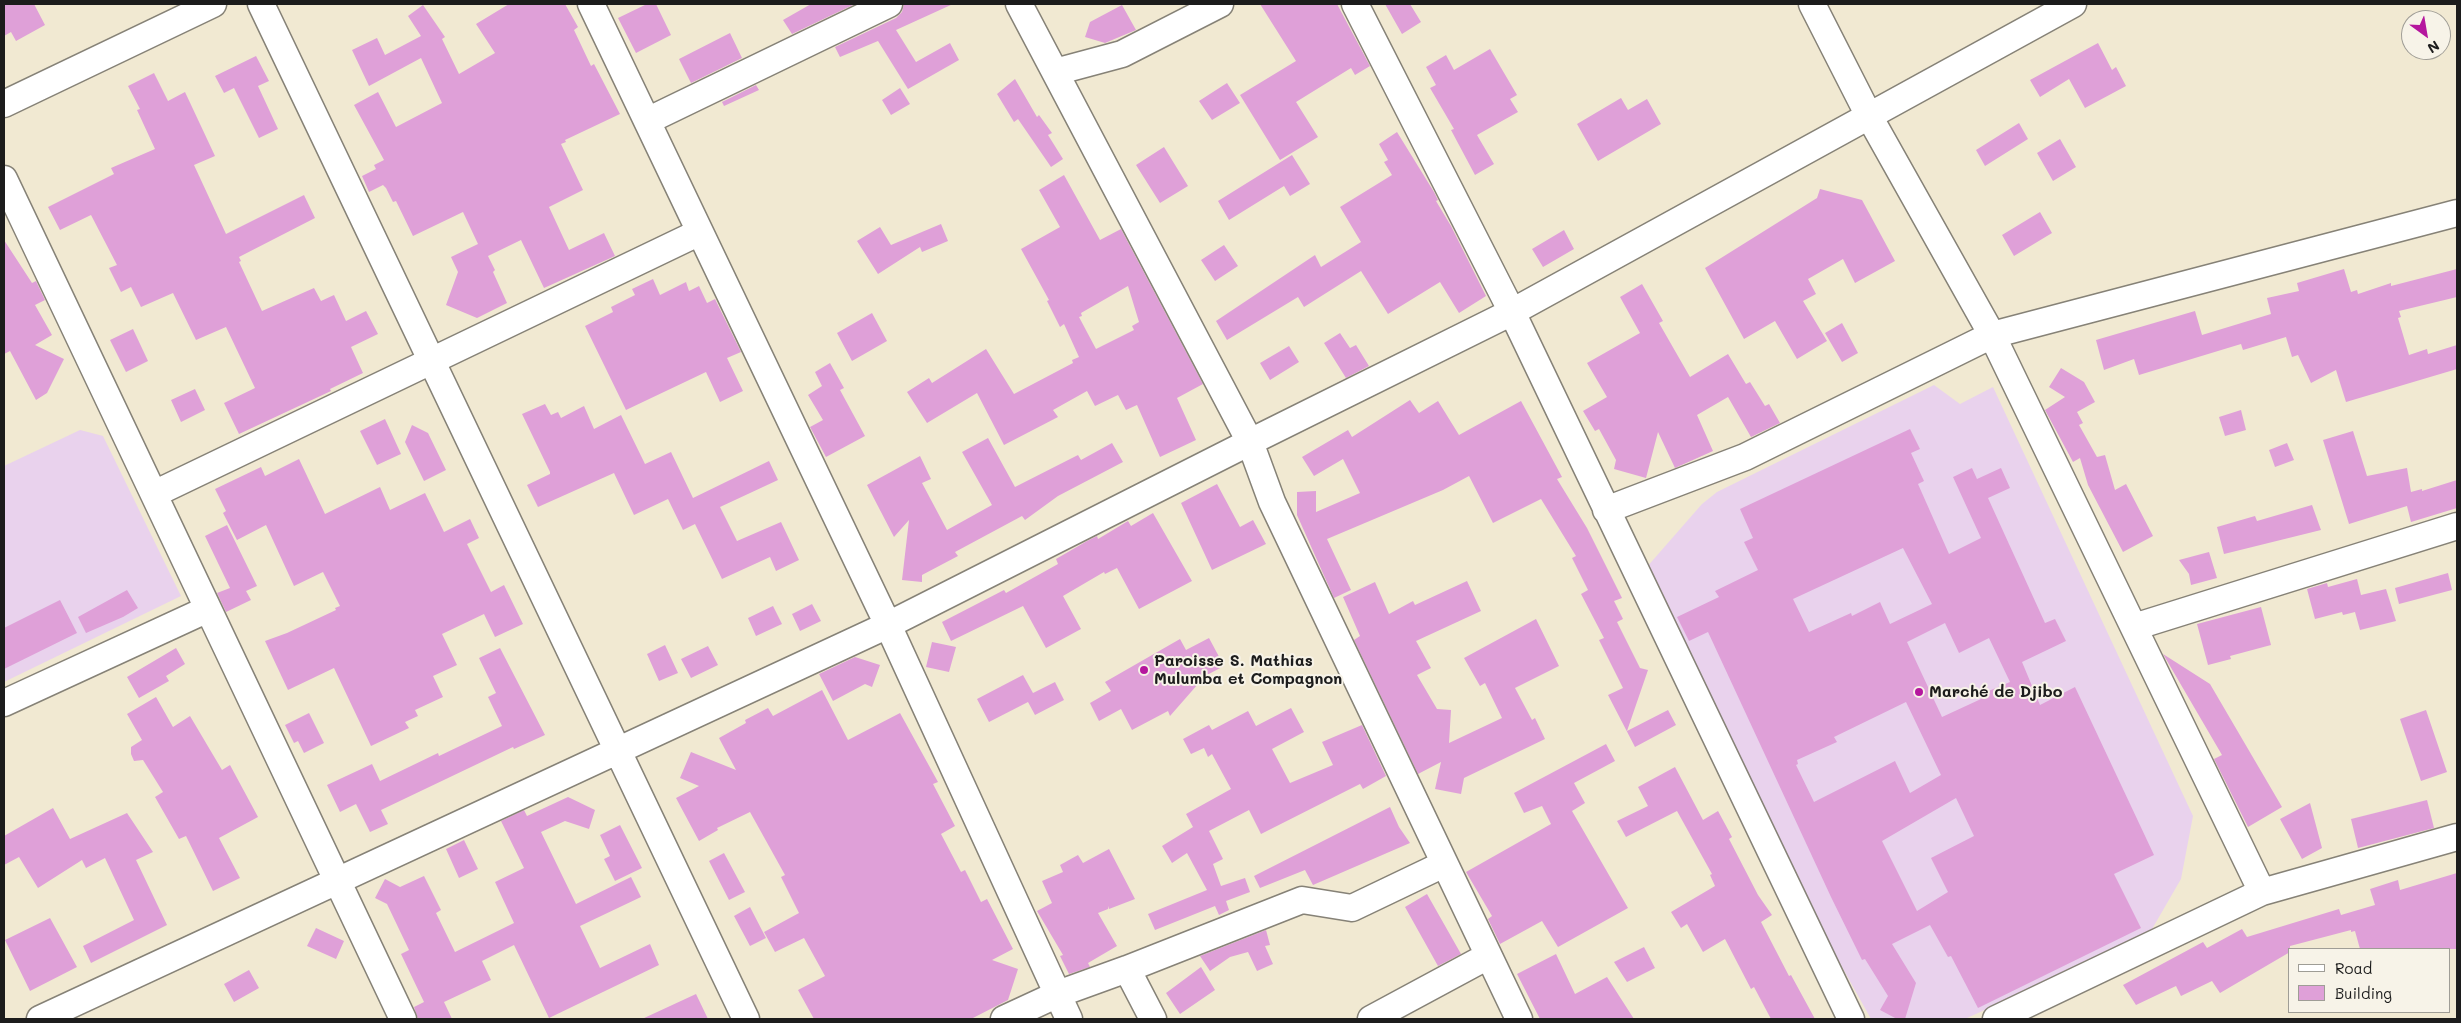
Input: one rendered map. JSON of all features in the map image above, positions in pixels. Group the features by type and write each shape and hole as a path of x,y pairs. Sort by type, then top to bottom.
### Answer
{"street":[{"path":"4,104 213,4"},
{"path":"261,4 746,1019"},
{"path":"591,4 888,625 1069,1019"},
{"path":"647,121 889,4"},
{"path":"1019,4 1250,442 1272,502 1519,1019"},
{"path":"1055,72 1122,54 1220,4"},
{"path":"1355,4 1512,312 1851,1019"},
{"path":"1812,4 1869,116 1992,335 2262,892"},
{"path":"40,1019 888,625 1512,312 2073,4"},
{"path":"4,179 403,1019"},
{"path":"1606,510 1745,457 1992,335 2457,213"},
{"path":"154,494 700,232"},
{"path":"2134,628 2457,526"},
{"path":"4,703 208,608"},
{"path":"1996,1019 2262,892 2457,837"},
{"path":"1004,1019 1058,994 1127,970 1302,900 1352,908 1444,864"},
{"path":"1371,1019 1488,956"},
{"path":"1127,970 1153,1019"}],"shaded area":[{"name":"Marché de Djibo","path":"1934,385 1960,404 1993,387 2193,816 2181,879 2148,936 1967,1018 1871,1019 1758,816 1646,568 1702,504 1717,492"},
{"path":"80,430 103,436 181,596 4,682 4,466"}],"building":[{"path":"4,4 34,4 45,25 16,41 11,32 4,36"},
{"path":"509,4 565,4 578,27 574,30 591,66 594,64 620,114 565,140 566,142 561,144 583,190 549,207 569,250 604,233 615,256 544,288 521,240 488,256 507,303 477,318 446,305 458,272 451,257 478,244 463,212 413,236 396,201 393,202 386,188 383,185 369,192 362,176 376,169 374,165 384,160 354,105 378,92 396,127 442,103 421,58 369,86 352,50 377,38 385,55 421,36 408,16 423,5 445,37 442,39 459,74 495,53 476,24"},
{"path":"647,4 656,4 671,35 636,53 618,18"},
{"path":"811,4 855,4 792,34 783,20"},
{"path":"904,4 953,4 896,30 916,62 950,43 959,60 908,89 878,41 840,57 835,47 896,18 902,12"},
{"path":"1260,4 1337,4 1370,66 1355,75 1351,68 1296,102 1318,137 1280,160 1240,95 1296,61"},
{"path":"1385,4 1410,4 1421,22 1402,34"},
{"path":"1122,5 1136,30 1105,43 1085,37 1090,22"},
{"path":"730,33 742,58 691,83 679,59"},
{"path":"2098,43 2112,70 2116,67 2126,86 2085,108 2069,79 2040,97 2030,80"},
{"path":"1490,49 1517,95 1510,99 1518,112 1477,135 1494,164 1475,175 1451,130 1454,129 1430,88 1436,85 1426,67 1446,55 1454,70"},
{"path":"256,56 269,81 258,86 278,129 259,138 234,88 224,93 215,76"},
{"path":"154,73 168,101 185,92 215,156 194,165 226,234 304,195 315,218 239,257 241,261 239,262 262,311 314,288 321,301 334,295 346,321 366,311 378,334 351,347 363,373 330,389 331,391 239,434 224,403 255,388 226,327 196,340 173,293 141,307 131,287 121,292 109,268 117,265 91,215 60,230 48,207 114,174 111,168 155,149 137,110 140,109 128,86"},
{"path":"1015,79 1037,117 1039,115 1052,133 1048,135 1063,159 1051,167 1018,119 1014,122 997,94"},
{"path":"1227,83 1240,103 1212,120 1199,101"},
{"path":"756,85 759,90 724,106 722,102"},
{"path":"900,88 910,104 891,115 882,100"},
{"path":"1621,98 1628,110 1647,99 1661,124 1598,161 1577,124"},
{"path":"2019,123 2028,139 1985,166 1976,150"},
{"path":"1397,132 1434,192 1438,200 1436,201 1451,226 1486,296 1459,313 1440,282 1388,314 1361,271 1304,307 1298,297 1227,340 1216,321 1315,255 1321,267 1361,242 1340,207 1392,175 1384,162 1388,160 1379,144"},
{"path":"2060,139 2076,167 2053,181 2037,153"},
{"path":"1164,147 1188,186 1160,203 1136,165"},
{"path":"1292,155 1310,184 1290,196 1284,186 1229,220 1218,201"},
{"path":"1064,175 1100,240 1121,229 1203,384 1177,398 1196,440 1160,457 1137,405 1126,410 1118,395 1095,406 1087,391 1053,410 1058,417 1004,445 977,393 927,423 907,392 929,378 932,383 986,349 1014,394 1073,363 1072,360 1079,357 1064,324 1060,327 1047,301 1049,300 1021,249 1060,227 1039,190","holes":["1128,286 1139,322 1132,326 1134,330 1096,349 1079,317 1082,316 1081,313"]},
{"path":"1820,189 1862,200 1895,261 1855,283 1843,259 1808,279 1816,294 1803,301 1827,341 1797,359 1775,321 1744,339 1705,268 1817,198"},
{"path":"2040,212 2052,233 2014,256 2002,235"},
{"path":"941,224 948,241 922,252 920,247 878,274 857,241 880,227 891,245"},
{"path":"1564,230 1574,249 1543,267 1532,249"},
{"path":"4,240 32,283 36,281 45,300 35,305 52,335 35,345 64,359 47,393 36,400 10,351 4,354"},
{"path":"1224,245 1238,266 1215,281 1201,260"},
{"path":"2344,269 2351,292 2357,290 2358,294 2391,283 2391,286 2457,269 2457,297 2399,311 2401,317 2398,318 2409,355 2427,349 2428,354 2457,345 2457,369 2346,402 2336,370 2311,383 2298,355 2292,357 2286,337 2243,350 2241,344 2139,375 2134,359 2104,370 2096,340 2195,311 2202,335 2271,314 2267,298 2299,291 2297,283"},
{"path":"653,279 660,295 686,282 689,291 699,286 707,303 715,299 741,352 727,358 743,391 720,402 706,372 626,410 585,326 613,312 611,307 635,295 632,289"},
{"path":"1642,284 1663,321 1659,323 1690,377 1728,354 1746,384 1750,382 1765,406 1769,404 1780,423 1751,437 1728,397 1697,415 1713,451 1675,468 1658,432 1646,478 1614,469 1616,460 1599,429 1595,431 1583,411 1607,397 1587,363 1640,333 1620,297"},
{"path":"872,313 887,341 852,361 837,333"},
{"path":"1842,323 1858,353 1842,362 1825,333"},
{"path":"133,329 148,361 126,372 110,340"},
{"path":"1340,333 1350,348 1356,345 1369,366 1346,378 1324,343"},
{"path":"1289,346 1299,362 1270,380 1260,363"},
{"path":"830,363 844,388 840,390 865,436 826,457 810,427 823,420 808,395 822,386 815,372"},
{"path":"2061,368 2084,382 2095,402 2077,412 2083,423 2079,425 2097,457 2105,455 2115,490 2126,484 2153,536 2123,552 2088,485 2080,458 2073,462 2045,410 2065,397 2049,387"},
{"path":"195,389 205,410 181,422 171,400"},
{"path":"1410,400 1419,413 1438,401 1459,435 1521,401 1562,477 1557,479 1587,528 1622,598 1614,601 1623,619 1617,622 1640,668 1648,670 1627,731 1668,710 1676,725 1635,747 1608,695 1623,688 1599,640 1604,638 1581,594 1588,590 1572,558 1576,556 1541,499 1493,523 1469,476 1443,490 1327,539 1351,590 1334,598 1297,515 1297,492 1316,491 1316,512 1360,493 1343,459 1314,476 1302,457 1348,430 1352,437"},
{"path":"545,404 551,415 558,412 561,418 584,406 594,429 621,415 645,464 671,452 693,498 769,461 778,480 720,507 737,541 781,522 799,560 776,571 770,557 722,579 695,524 683,530 668,499 634,515 614,473 538,507 527,485 550,474 550,472 522,414"},
{"path":"2241,410 2246,430 2225,436 2219,417"},
{"path":"385,419 401,454 377,465 360,431"},
{"path":"412,425 428,433 446,470 424,481 405,442"},
{"path":"1910,429 1920,449 1911,453 1924,481 1918,484 1949,554 1981,538 1953,477 1972,468 1977,479 2001,468 2010,488 1988,498 2045,623 2055,619 2066,641 2022,662 2040,705 2075,687 2154,855 2114,874 2141,928 1978,1008 1951,956 1948,957 1930,925 1892,944 1916,983 1905,1019 1897,1019 1880,1010 1888,996 1865,959 1862,960 1708,632 1689,641 1677,617 1719,597 1715,591 1758,570 1744,542 1753,538 1740,509","holes":["1903,548 1932,604 1890,624 1880,602 1852,616 1851,613 1809,632 1793,599","1945,623 1959,653 1989,638 2010,682 1979,695 1981,699 1942,717 1907,642","1906,702 1941,775 1910,793 1895,761 1814,802 1796,765 1798,764 1797,760 1837,742 1834,737","1956,798 1974,836 1931,858 1948,892 1917,911 1882,841"]},
{"path":"2353,431 2367,476 2407,468 2411,492 2422,489 2422,491 2457,480 2457,508 2411,522 2407,506 2349,524 2323,440"},
{"path":"988,438 1015,487 1078,455 1081,460 1112,443 1123,462 1058,496 1025,520 1022,516 955,552 958,556 922,575 922,582 902,580 909,520 894,537 867,485 920,456 931,479 922,483 947,530 992,505 962,452"},
{"path":"2287,443 2294,460 2275,467 2269,450"},
{"path":"299,459 325,514 380,487 390,510 425,493 444,532 470,519 479,538 467,544 491,592 504,585 523,624 495,637 484,614 442,634 457,665 433,676 443,697 415,710 418,716 405,722 409,728 371,746 334,668 288,690 265,641 287,633 336,610 335,608 340,606 323,572 294,586 266,525 237,540 223,513 226,511 215,489 261,467 265,476"},
{"path":"1217,484 1240,527 1253,520 1266,544 1212,570 1181,503"},
{"path":"2312,505 2321,530 2224,554 2217,527 2255,516 2257,521"},
{"path":"1153,513 1192,581 1139,609 1117,568 1105,574 1104,572 1063,596 1081,629 1046,648 1023,606 951,641 942,622 1004,590 1006,593 1058,564 1056,559 1087,541 1097,536 1098,539 1128,521 1131,526"},
{"path":"227,525 257,586 246,591 251,600 226,612 217,593 230,588 205,536"},
{"path":"2209,552 2217,578 2191,585 2189,574 2179,560"},
{"path":"2448,573 2452,590 2399,604 2395,588"},
{"path":"2357,579 2361,595 2386,589 2396,621 2360,630 2355,612 2343,615 2342,612 2315,619 2307,589 2327,583 2328,587"},
{"path":"1467,581 1481,611 1416,641 1431,668 1417,675 1437,709 1451,710 1449,743 1502,718 1485,683 1480,686 1464,658 1536,619 1559,666 1515,688 1532,720 1535,718 1545,739 1464,778 1461,794 1435,789 1441,762 1418,774 1354,640 1360,636 1343,597 1375,582 1389,614 1413,601 1415,605"},
{"path":"127,590 138,608 123,617 86,633 78,617"},
{"path":"60,600 77,633 4,669 4,628"},
{"path":"812,604 821,621 800,631 792,614"},
{"path":"773,606 782,624 756,636 748,618"},
{"path":"2261,607 2271,645 2230,656 2231,659 2208,665 2197,624"},
{"path":"1209,638 1224,666 1205,676 1170,716 1168,711 1132,730 1121,709 1099,721 1090,703 1111,691 1105,682 1180,639 1186,650"},
{"path":"932,642 956,647 949,672 926,667"},
{"path":"665,645 678,673 659,681 647,654"},
{"path":"708,646 718,665 691,678 681,659"},
{"path":"176,648 185,664 166,676 169,681 139,698 127,677"},
{"path":"500,648 545,735 514,749 513,747 381,810 388,824 370,832 356,804 340,812 327,785 372,764 380,781 438,753 439,756 502,726 488,697 496,693 479,658"},
{"path":"2163,654 2210,684 2282,807 2248,827 2214,759 2222,755"},
{"path":"855,657 880,665 872,687 865,684 833,701 819,674"},
{"path":"1023,675 1033,693 1055,682 1064,700 1035,715 1028,702 989,722 977,699"},
{"path":"822,690 848,740 900,713 938,782 933,784 955,826 941,834 961,872 965,870 981,902 987,899 1013,949 992,960 1018,969 1008,1000 971,1019 814,1019 798,990 825,976 804,938 775,952 764,932 799,913 781,877 785,875 750,812 717,828 718,830 699,841 676,798 699,786 680,778 691,752 736,770 719,738 746,723 745,720 768,708 773,716"},
{"path":"156,697 173,727 190,716 222,770 230,765 258,817 219,838 240,878 213,891 186,836 179,839 155,797 163,792 143,760 134,761 131,754 131,747 142,740 127,714"},
{"path":"1291,708 1304,732 1272,749 1290,783 1333,765 1322,742 1362,725 1386,776 1363,789 1360,784 1261,834 1249,810 1209,831 1223,859 1213,864 1221,886 1245,878 1250,892 1226,901 1229,910 1219,915 1215,906 1155,930 1148,914 1207,890 1187,853 1172,863 1162,846 1193,827 1186,814 1231,789 1212,754 1208,757 1204,748 1191,754 1183,739 1209,725 1212,730 1248,711 1256,726"},
{"path":"2426,710 2447,772 2421,781 2400,719"},
{"path":"309,713 324,743 304,753 298,741 294,743 285,725"},
{"path":"1606,744 1615,761 1574,783 1585,803 1572,811 1628,908 1558,947 1542,921 1500,944 1488,919 1492,916 1466,872 1551,824 1542,806 1524,813 1514,793"},
{"path":"1675,767 1703,820 1718,811 1732,837 1729,839 1758,895 1772,915 1761,922 1789,976 1791,975 1815,1019 1771,1019 1754,987 1751,989 1725,939 1703,952 1687,924 1681,928 1671,912 1715,886 1710,875 1712,874 1677,811 1626,837 1617,821 1648,806 1638,787"},
{"path":"568,797 595,810 589,829 565,821 541,832 576,904 631,877 641,897 580,926 600,968 650,944 659,965 549,1018 514,945 482,961 491,980 444,1002 452,1019 418,1019 414,1007 424,1002 401,954 409,950 387,904 375,898 385,879 400,887 424,876 441,910 436,913 455,952 514,923 495,882 524,868 501,821 524,810 527,816"},
{"path":"2427,800 2434,828 2358,848 2351,819"},
{"path":"2310,803 2322,848 2302,859 2280,819"},
{"path":"1390,807 1399,827 1410,843 1313,885 1305,870 1260,888 1254,876"},
{"path":"53,808 70,839 127,813 153,852 136,860 167,925 91,963 83,946 134,920 105,858 86,868 82,860 38,888 19,857 4,865 4,836"},
{"path":"620,825 642,868 615,881 604,859 610,856 600,835"},
{"path":"464,840 478,869 459,878 446,849"},
{"path":"1109,849 1135,899 1109,909 1108,906 1108,909 1098,913 1117,946 1088,963 1090,967 1069,974 1060,956 1063,955 1037,911 1052,903 1042,881 1063,872 1060,865 1078,855 1083,863"},
{"path":"724,853 745,892 729,900 709,861"},
{"path":"2457,873 2457,949 2360,948 2355,931 2351,932 2351,930 2290,946 2288,953 2220,993 2212,981 2181,996 2176,986 2136,1005 2123,985 2203,942 2207,948 2242,929 2247,937 2339,909 2341,915 2375,905 2370,889 2398,880 2400,890"},
{"path":"1427,894 1461,954 1438,966 1405,907"},
{"path":"750,907 766,938 750,946 734,916"},
{"path":"50,918 77,967 30,991 5,940"},
{"path":"316,928 344,941 336,959 307,946"},
{"path":"1266,930 1270,945 1265,946 1273,964 1257,971 1248,952 1230,957 1210,971 1200,956"},
{"path":"1644,947 1655,968 1627,982 1614,962"},
{"path":"1556,954 1575,994 1607,977 1634,1019 1540,1019 1517,974"},
{"path":"1201,967 1215,990 1180,1014 1166,993"},
{"path":"249,970 259,988 234,1002 224,984"},
{"path":"696,994 708,1019 642,1019"}],"place":[{"name":"Paroisse S. Mathias Mulumba et Compagnon","path":"1144,670"},
{"name":"Marché de Djibo","path":"1919,692"}]}
